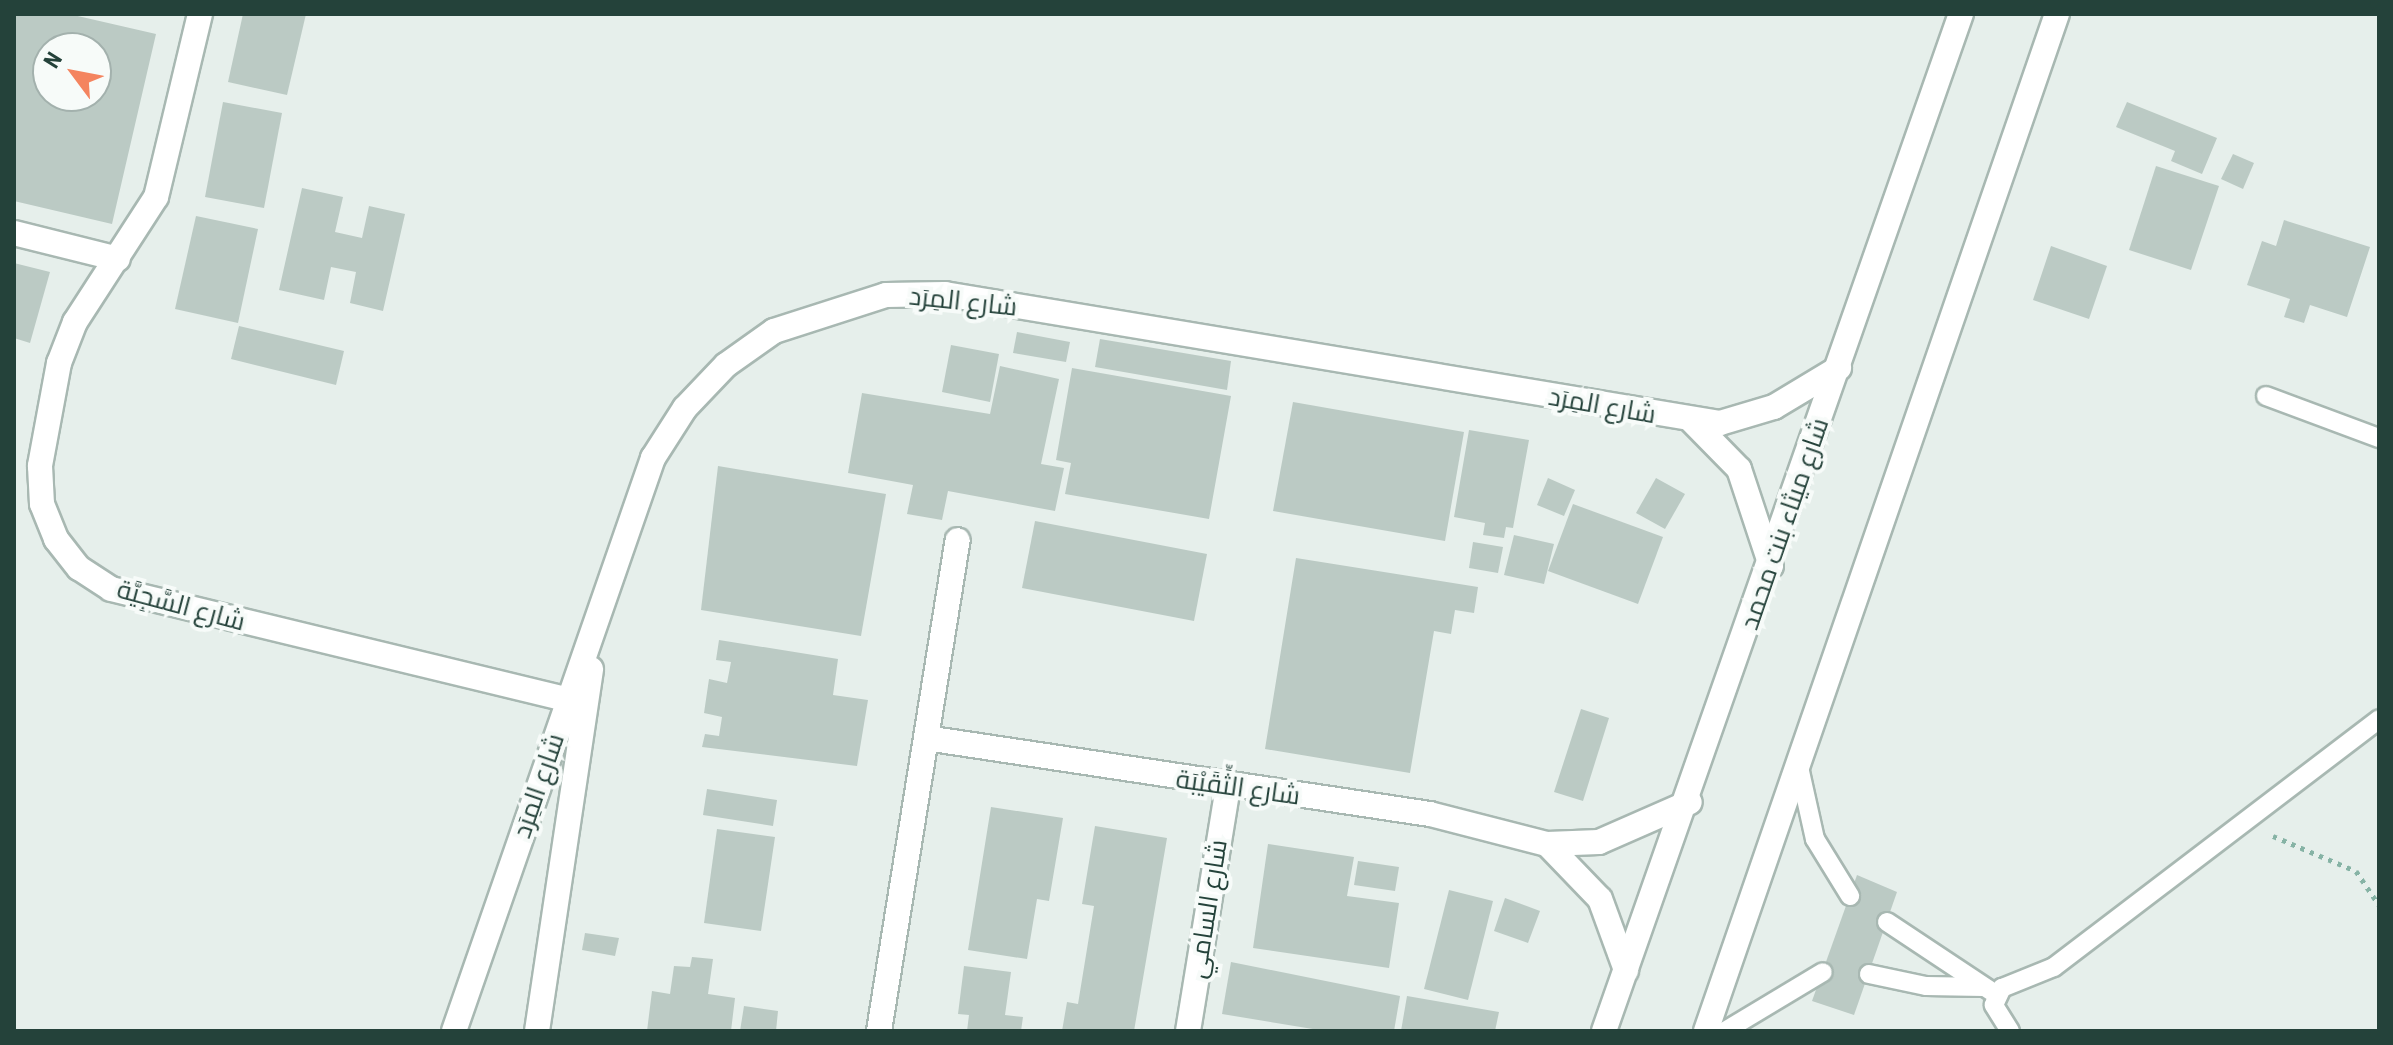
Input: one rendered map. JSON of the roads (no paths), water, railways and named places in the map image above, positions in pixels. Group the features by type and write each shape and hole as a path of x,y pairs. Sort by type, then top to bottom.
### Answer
{"street":[{"name":"شارع السَّجِيَّة","path":"200,14 167,165 118,259 75,322 59,363 40,466 42,504 56,539 79,568 111,589 569,700"},
{"name":"شارع ميثاء بنت محمد","path":"1604,1031 1690,802 1961,14"},
{"path":"1706,1031 2057,14"},
{"path":"14,233 118,259"},
{"name":"شارع المِرَد","path":"454,1031 653,458 685,408 726,365 774,331 886,295 945,294 1692,421 1747,418 1839,368"},
{"name":"شارع المِرَد","path":"1692,421 1739,469 1771,566"},
{"path":"879,1031 958,540"},
{"path":"537,1031 601,606"},
{"name":"شارع الثِّقَيْبَة","path":"926,738 1228,788 1430,814 1547,844 1599,842 1690,802"},
{"name":"شارع السامي","path":"1188,1031 1228,788"},
{"path":"1547,844 1600,899 1626,970"}],"lane":[{"path":"2266,396 2379,438"},
{"path":"1869,974 1926,986 1991,991 2054,967 2246,817 2379,719"},
{"path":"2345,742 2379,734"},
{"path":"1798,766 1815,839 1850,896"},
{"path":"1887,922 1991,991 1997,1017 2010,1031"},
{"path":"1725,1031 1823,972"}]}
